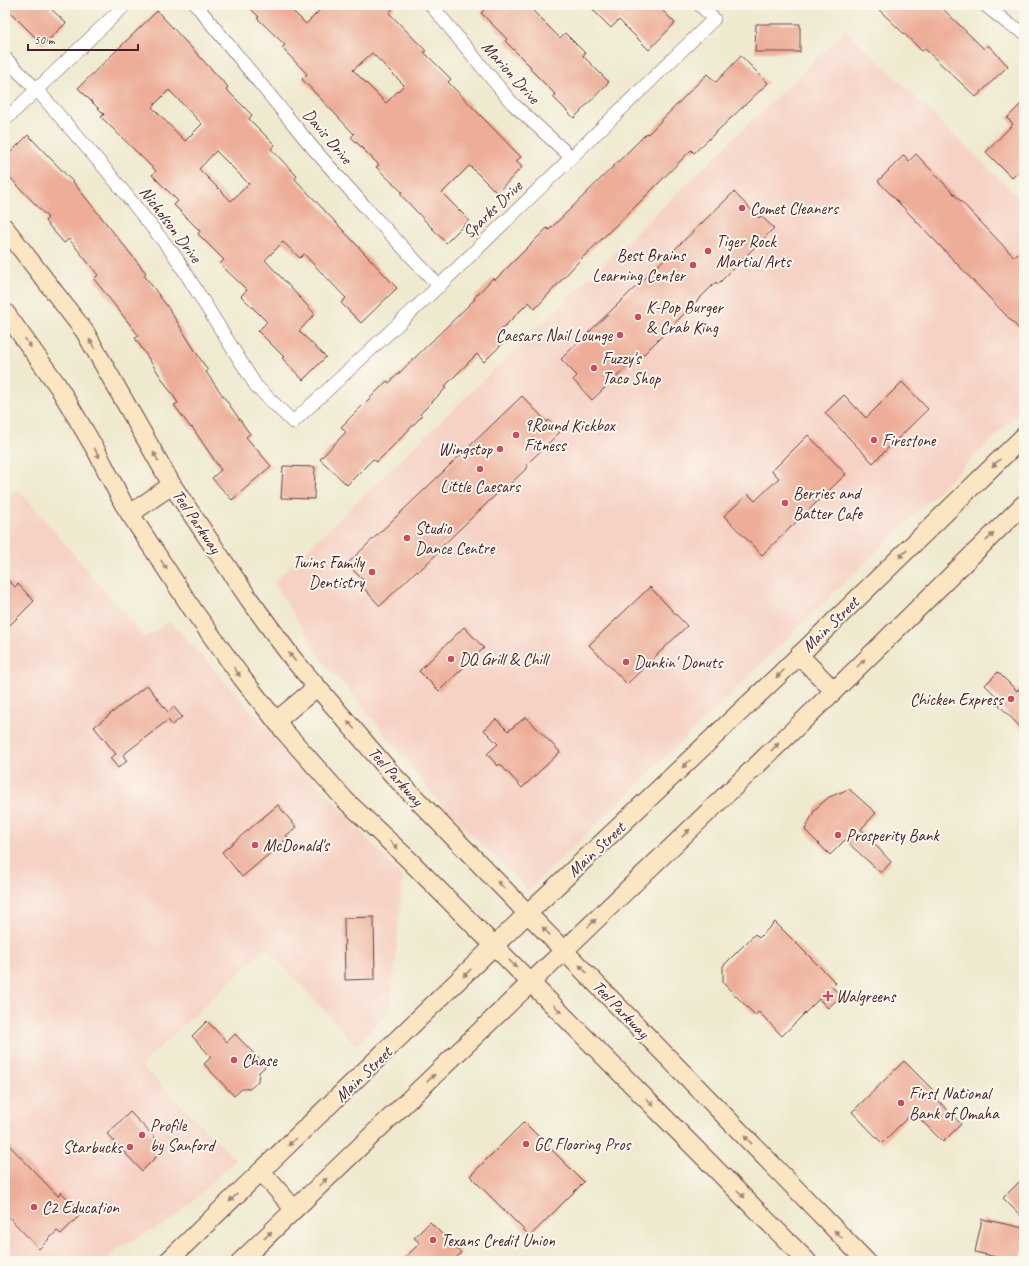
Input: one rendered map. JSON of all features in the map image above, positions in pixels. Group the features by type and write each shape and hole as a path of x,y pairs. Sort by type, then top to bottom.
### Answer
{"main road":[{"name":"Teel Parkway","path":"5,228 85,332 172,485 262,617 293,659 392,774 528,912 866,1261"},
{"path":"5,312 58,386 130,514 193,610 242,678 276,721 345,800 495,946 808,1261"},
{"name":"Main Street","path":"168,1261 495,946 528,912 799,655 1023,438"},
{"path":"130,514 172,485"},
{"path":"241,1261 834,691 1024,504"},
{"path":"799,655 834,691"},
{"path":"276,721 317,687"},
{"path":"261,1171 294,1209"}],"street":[{"path":"5,120 125,5"},
{"name":"Davis Drive","path":"196,5 312,147 366,208 439,286"},
{"name":"Marion Drive","path":"431,5 512,102 571,157"},
{"name":"Sparks Drive","path":"293,422 439,286 714,19 700,5"},
{"path":"985,5 1010,25 1024,32"},
{"name":"Nicholson Drive","path":"5,58 37,90 108,172 175,256 256,386 293,422"}],"shaded area":[{"path":"846,30 1024,203 1024,408 529,890 445,809 349,689 326,667 274,582"},
{"path":"19,490 145,638 170,621 403,878 391,1010 356,1045 266,948 141,1065 236,1160 171,1221 118,1248 105,1261 5,1261 5,497"}],"building":[{"path":"5,5 47,5 66,23 43,45 5,7"},
{"path":"247,5 287,5 306,24 325,5 396,5 389,13 451,79 448,82 521,157 516,161 522,167 497,193 470,166 442,193 469,220 446,243 400,194 402,192 376,167 379,165 351,137 354,134 302,79 307,74 282,48 285,45 257,18 259,17","holes":["372,53 404,85 386,103 353,70"]},
{"path":"489,5 527,5 560,38 565,33 585,53 583,56 609,82 574,118 553,97 556,95 530,69 531,67 505,41 507,39 481,13"},
{"path":"588,5 657,5 675,23 649,50 619,20 611,28"},
{"path":"874,5 939,5 984,49 988,45 1008,66 976,97 925,49 922,51"},
{"path":"157,11 228,87 226,89 252,115 249,119 275,145 271,149 297,176 295,179 397,288 361,323 341,303 346,298 304,254 300,258 283,242 265,260 315,314 299,331 326,357 303,380 282,358 284,357 258,331 267,322 241,296 247,290 220,264 224,260 198,234 200,231 174,205 178,201 152,175 156,171 101,117 104,114 78,88","holes":["169,90 202,124 185,141 152,107","216,151 249,184 231,201 199,169"]},
{"path":"756,24 800,24 800,52 755,52"},
{"path":"741,56 768,83 694,153 691,150 579,261 535,309 529,302 496,335 503,343 484,362 477,354 445,386 446,388 420,414 422,416 396,443 377,462 373,459 347,485 320,459 346,432 341,427 387,381 389,383 475,299 474,298 493,278 495,280 547,228 549,230 647,133 648,134 707,74 716,82"},
{"path":"1024,101 1024,167 1012,178 986,152 1013,124 1007,118"},
{"path":"28,135 74,183 146,273 144,275 167,306 208,371 206,372 250,434 246,437 271,466 232,500 212,478 221,470 192,427 191,428 174,405 178,403 135,338 139,336 94,279 98,275 69,239 64,243 45,221 48,218 5,172 5,158"},
{"path":"916,154 1014,257 1024,247 1024,334 878,181 904,155 909,161"},
{"path":"734,192 759,218 761,216 774,228 718,284 716,282 631,367 629,365 592,400 573,380 577,376 561,359"},
{"name":"Firestone","path":"902,382 928,409 873,463 825,413 844,395 866,418"},
{"path":"522,396 547,422 549,420 560,432 526,465 528,467 505,489 504,487 439,549 440,551 418,572 416,571 380,606 359,583 363,580 347,564"},
{"path":"808,435 846,474 762,555 724,516 748,494 755,501 779,478 772,471"},
{"path":"283,466 315,467 314,499 281,498"},
{"path":"5,577 15,587 18,584 34,601 5,630"},
{"path":"650,587 687,626 627,684 589,645"},
{"name":"DQ Grill & Chill","path":"464,627 484,648 439,691 419,671"},
{"name":"Chicken Express","path":"998,672 1017,691 1018,689 1024,695 1024,731 999,705 1002,702 985,685"},
{"path":"147,685 168,712 174,707 182,717 172,725 168,720 123,755 127,761 118,768 110,758 116,754 94,727"},
{"path":"526,717 560,752 522,788 500,764 498,766 487,754 498,744 484,730 496,719 508,731"},
{"name":"Prosperity Bank","path":"849,789 876,813 861,829 891,862 881,873 845,840 830,855 805,830 815,809 829,797"},
{"name":"McDonald's","path":"278,805 296,827 286,836 288,838 242,877 222,852"},
{"path":"374,917 375,979 345,980 344,918"},
{"name":"Walgreens","path":"775,922 836,983 832,987 841,996 828,1008 819,999 782,1036 759,1012 755,1015 723,983 723,966 755,934 759,938"},
{"name":"Chase","path":"207,1021 227,1042 235,1034 266,1066 259,1072 258,1081 251,1088 242,1089 234,1096 204,1064 211,1057 192,1036"},
{"name":"First National Bank of Omaha","path":"904,1061 934,1091 932,1094 961,1124 943,1142 913,1112 882,1143 852,1112"},
{"path":"130,1112 165,1148 142,1171 107,1134"},
{"path":"524,1122 584,1182 530,1236 470,1176"},
{"path":"5,1141 58,1196 61,1192 82,1213 61,1234 57,1231 39,1249 5,1213"},
{"path":"1024,1177 1024,1219 1003,1198"},
{"path":"982,1219 1024,1228 1024,1245 1020,1261 1012,1261 975,1252"},
{"name":"Texans Credit Union","path":"430,1222 461,1253 453,1261 401,1261 420,1243 414,1238"}],"place":[{"name":"Comet Cleaners","path":"742,208"},
{"name":"Tiger Rock Martial Arts","path":"708,251"},
{"name":"Best Brains Learning Center","path":"693,265"},
{"name":"K-Pop Burger & Crab King","path":"638,317"},
{"name":"Caesars Nail Lounge","path":"620,335"},
{"name":"Fuzzy's Taco Shop","path":"594,368"},
{"name":"9Round Kickbox Fitness","path":"516,435"},
{"name":"Firestone","path":"874,440"},
{"name":"Wingstop","path":"500,449"},
{"name":"Little Caesars","path":"480,469"},
{"name":"Berries and Batter Cafe","path":"785,503"},
{"name":"Studio Dance Centre","path":"407,538"},
{"name":"Twins Family Dentistry","path":"372,572"},
{"name":"DQ Grill & Chill","path":"451,659"},
{"name":"Dunkin' Donuts","path":"626,662"},
{"name":"Chicken Express","path":"1011,699"},
{"name":"Prosperity Bank","path":"838,835"},
{"name":"McDonald's","path":"255,845"},
{"name":"Walgreens","path":"828,996"},
{"name":"Chase","path":"234,1060"},
{"name":"First National Bank of Omaha","path":"901,1103"},
{"name":"Profile by Sanford","path":"142,1135"},
{"name":"GC Flooring Pros","path":"526,1144"},
{"name":"Starbucks","path":"130,1147"},
{"name":"C2 Education","path":"34,1207"},
{"name":"Texans Credit Union","path":"433,1240"}]}
